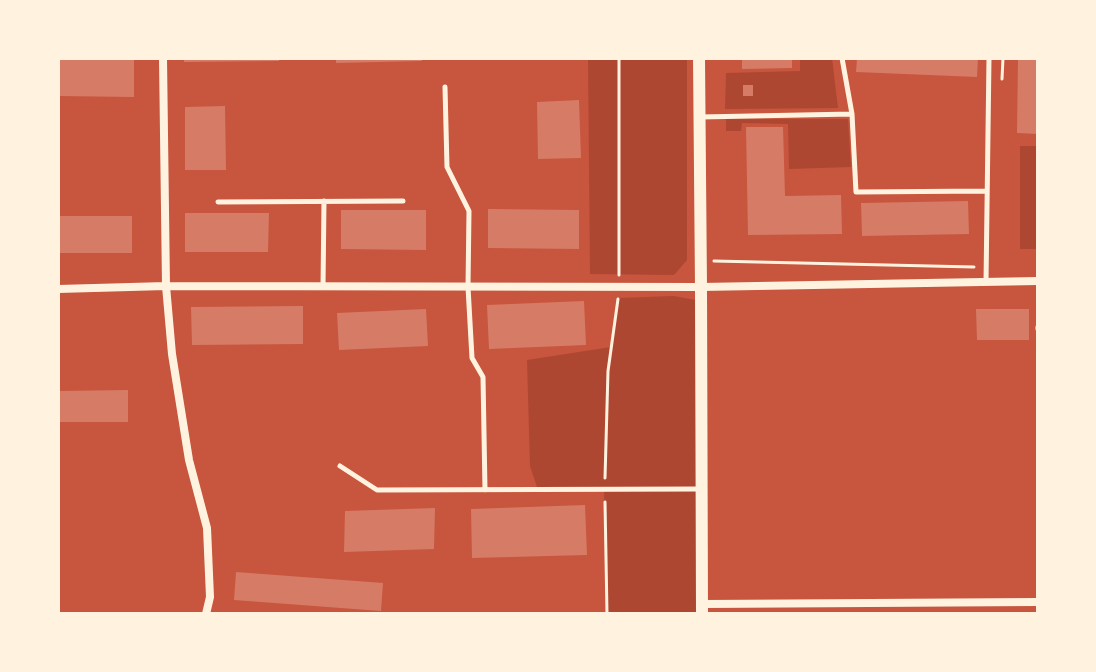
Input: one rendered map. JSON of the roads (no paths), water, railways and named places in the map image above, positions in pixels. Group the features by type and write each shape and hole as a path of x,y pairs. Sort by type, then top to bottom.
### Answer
{"street":[{"path":"163,58 166,286 172,354 189,460 207,528 210,597 206,614"},
{"path":"699,58 702,609 1038,602"},
{"path":"58,289 166,286 701,287 1038,281"}],"lane":[{"path":"842,58 852,114 856,192 987,191"},
{"path":"986,282 989,58"},
{"path":"445,87 447,167 469,211 468,287 472,358 483,377 485,490"},
{"path":"700,117 852,114"},
{"path":"323,287 324,201"},
{"path":"218,202 403,201"},
{"path":"340,466 377,490 701,489"}]}
